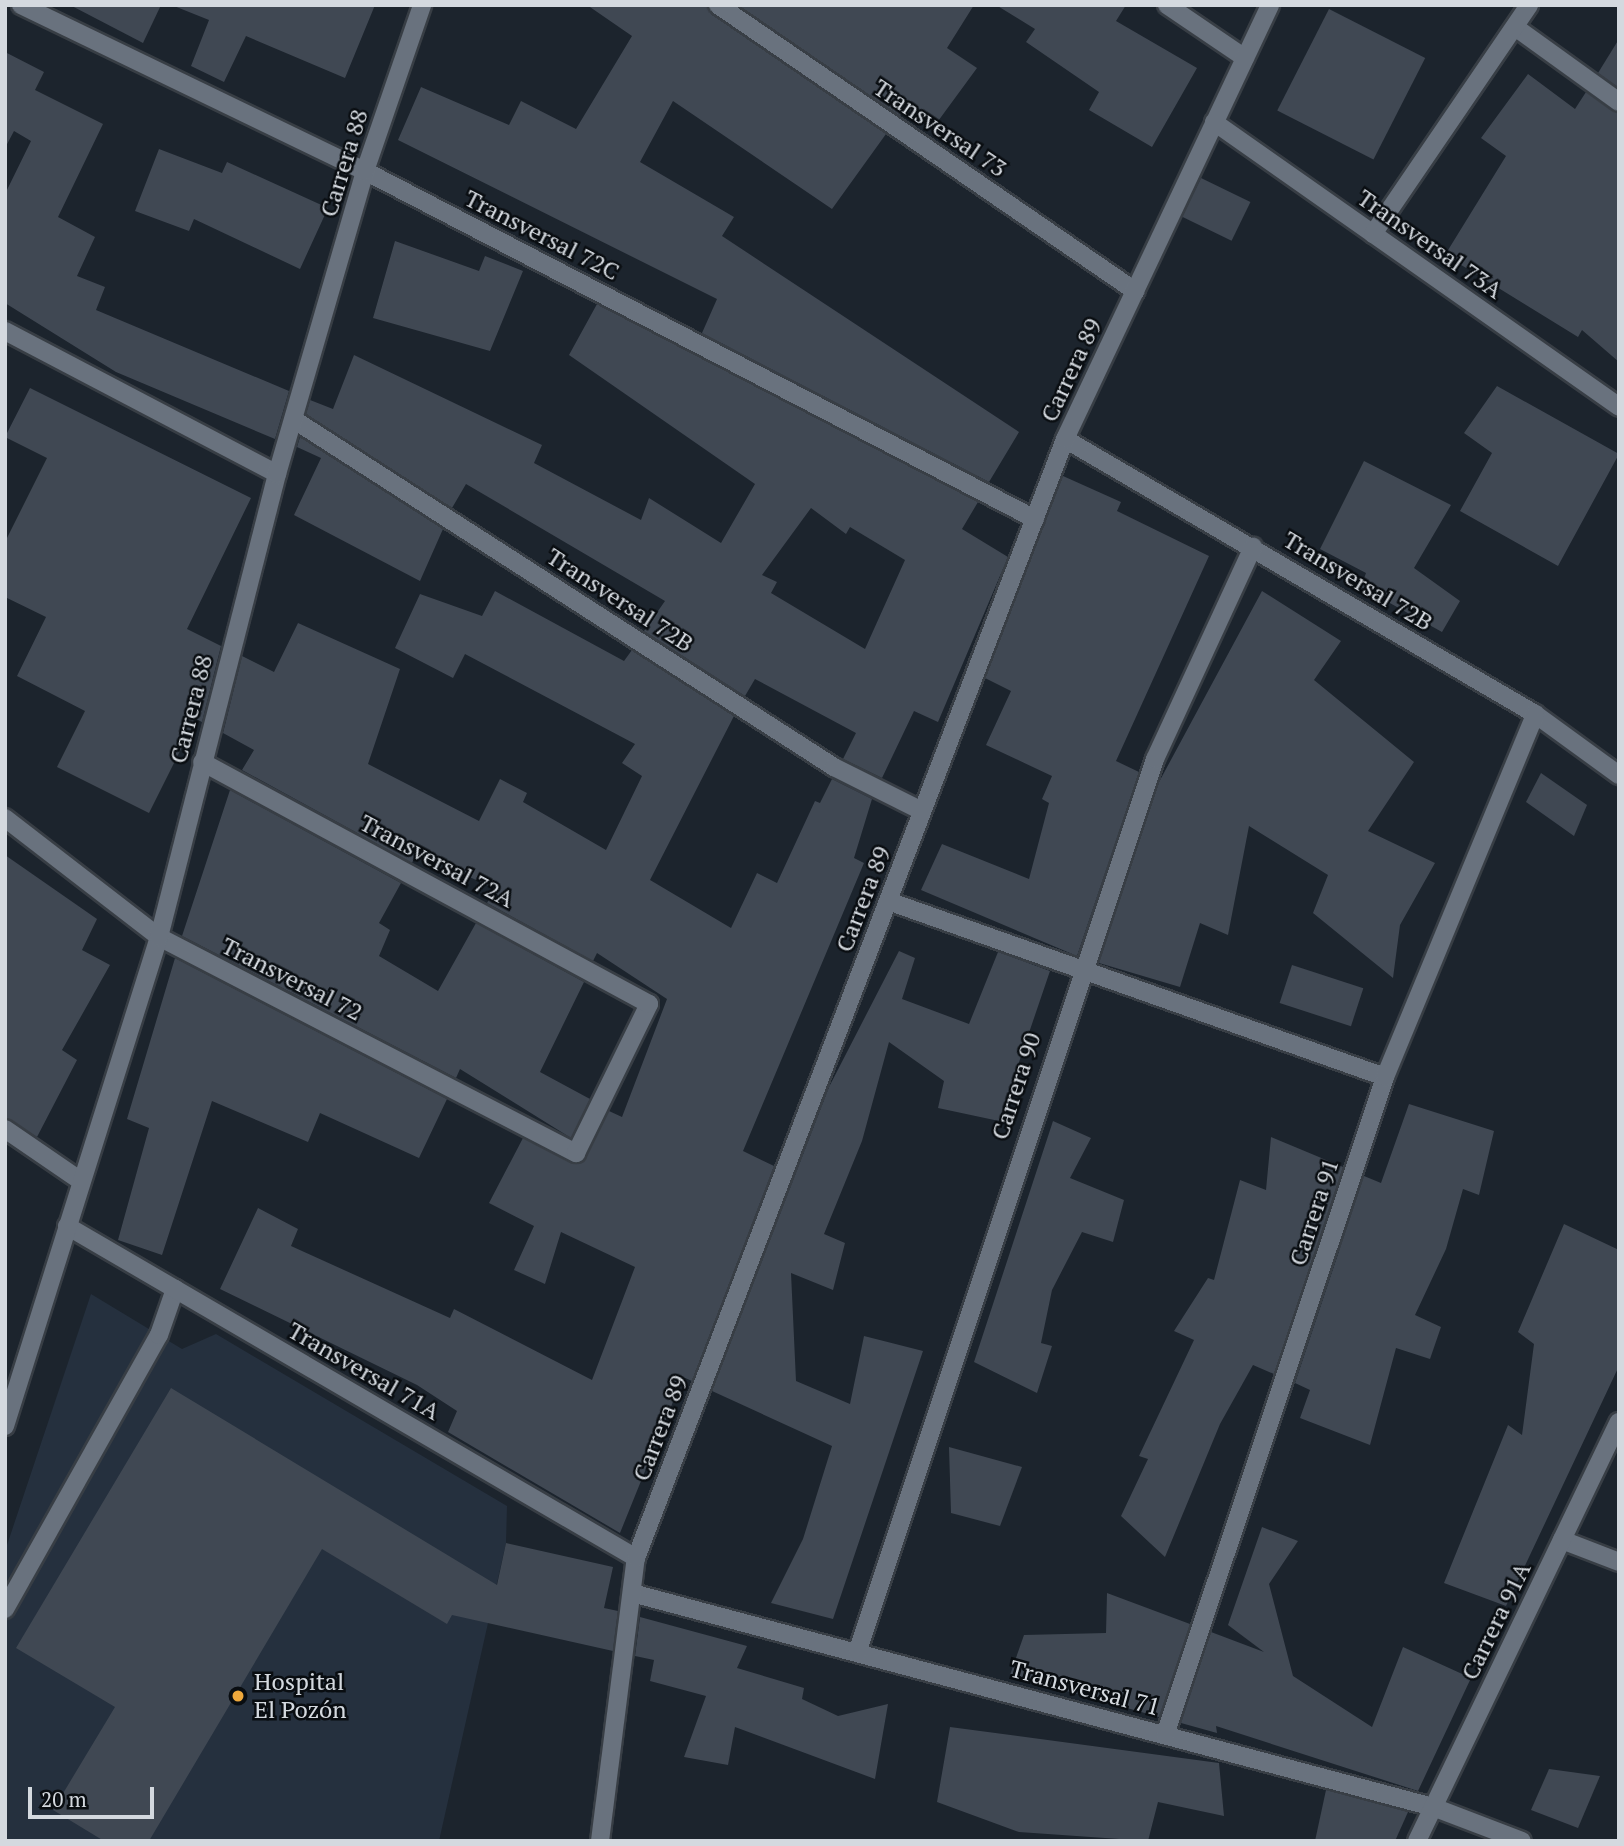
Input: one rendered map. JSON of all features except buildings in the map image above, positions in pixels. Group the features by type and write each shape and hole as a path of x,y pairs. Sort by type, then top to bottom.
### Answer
{"street":[{"name":"Transversal 72C","path":"21,5 365,171 1035,519"},
{"name":"Carrera 88","path":"5,1426 159,937 277,474 296,421 365,171 422,5"},
{"name":"Transversal 73","path":"718,5 1135,292"},
{"path":"1167,5 1245,58"},
{"name":"Carrera 89","path":"600,1841 636,1558 1065,439 1270,5"},
{"path":"1373,234 1529,5"},
{"path":"1515,27 1619,102"},
{"name":"Transversal 73A","path":"1214,122 1619,407"},
{"path":"5,331 277,474"},
{"name":"Transversal 72B","path":"296,421 834,767 922,811"},
{"name":"Transversal 72B","path":"1065,439 1535,714 1619,775"},
{"name":"Carrera 90","path":"857,1653 1079,973 1154,759 1253,547"},
{"name":"Carrera 91","path":"1165,1735 1385,1077 1535,714"},
{"name":"Transversal 72A","path":"202,762 649,1004 576,1153"},
{"name":"Transversal 72","path":"5,818 159,937 576,1153"},
{"path":"888,901 1079,973 1385,1077"},
{"path":"5,1129 81,1181"},
{"name":"Transversal 71A","path":"66,1226 636,1558"},
{"path":"5,1609 159,1335 175,1289"},
{"name":"Carrera 91A","path":"1417,1841 1619,1422"},
{"path":"1562,1540 1619,1562"},
{"name":"Transversal 71","path":"632,1593 1433,1807 1522,1841"}],"shaded area":[{"name":"Hospital El Pozón","path":"91,1294 182,1349 216,1334 507,1506 506,1543 439,1841 5,1841 5,1551"}],"place":[{"name":"Hospital El Pozón","path":"238,1696"}]}
